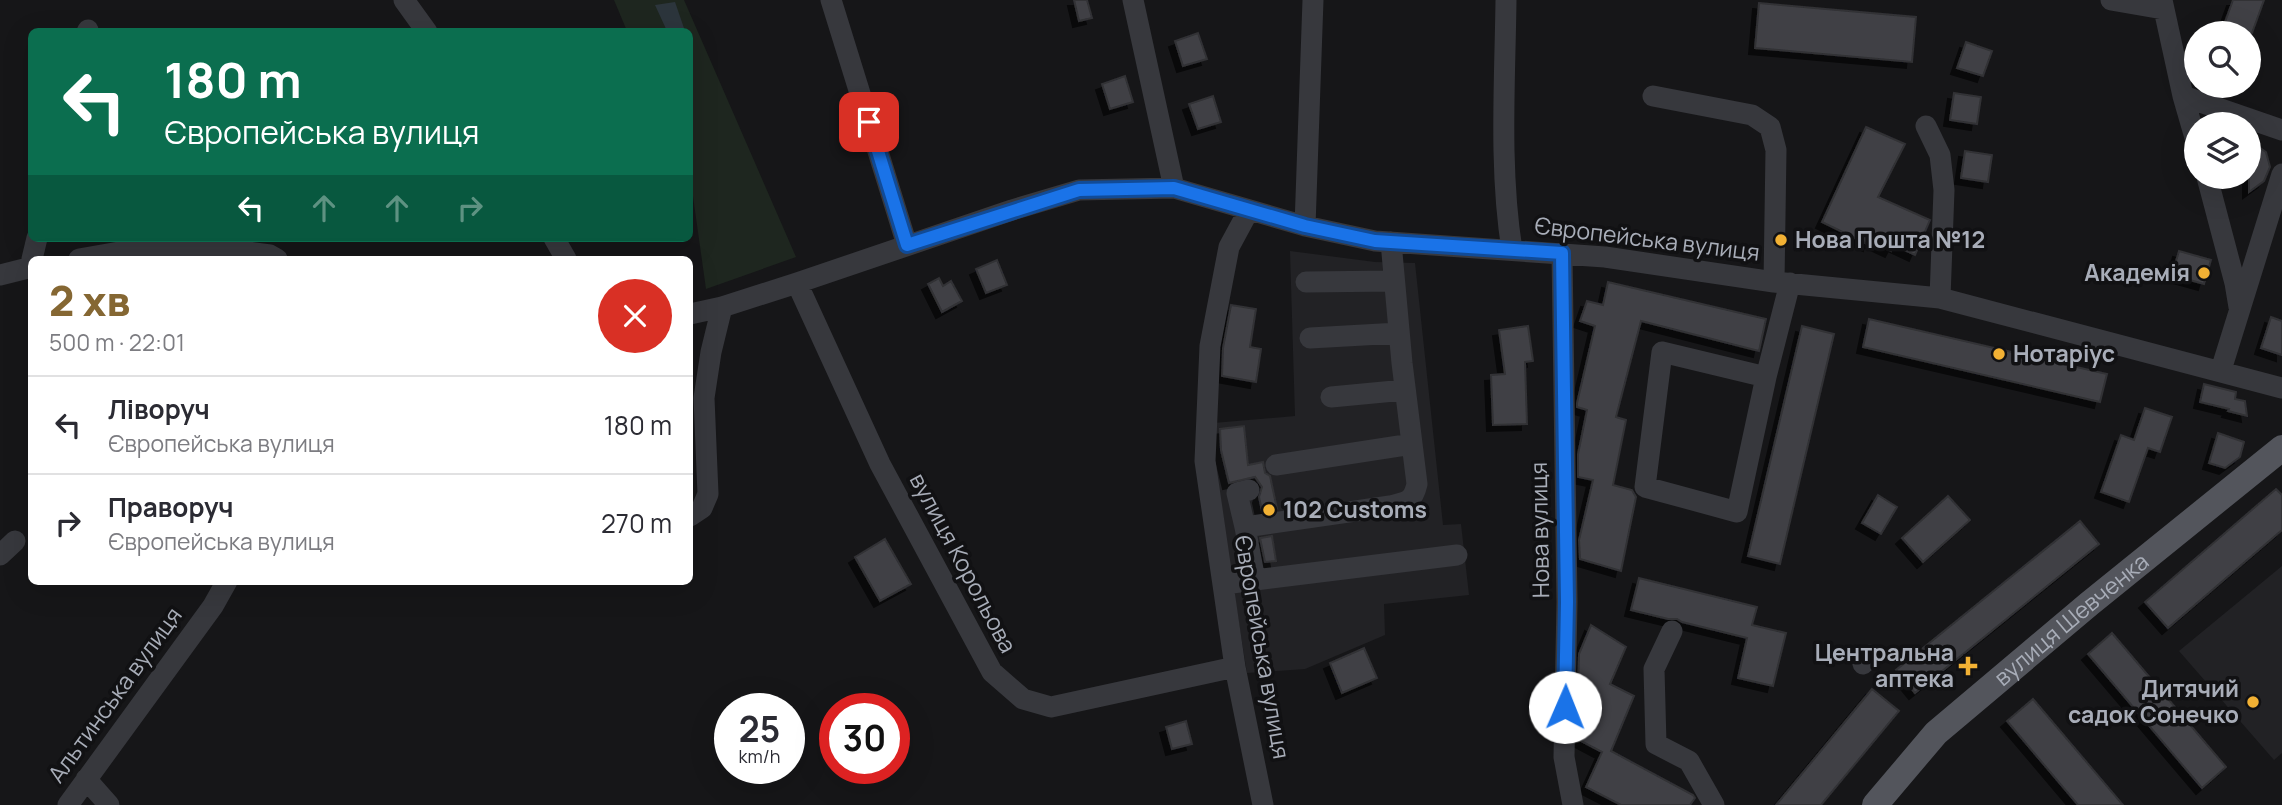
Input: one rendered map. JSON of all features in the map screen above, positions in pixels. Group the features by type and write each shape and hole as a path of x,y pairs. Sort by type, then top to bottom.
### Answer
{"main road":[{"name":"вулиця Шевченка","path":"1875,805 1936,733 2089,604 2282,448"}],"street":[{"path":"404,0 424,28"},
{"path":"831,0 907,245"},
{"path":"1133,0 1174,188"},
{"path":"1305,226 1314,0"},
{"path":"1506,0 1504,127 1508,225 1512,250"},
{"path":"2111,0 2162,4 2188,112"},
{"path":"1653,96 1752,116 1770,127 1776,149 1782,283 1766,377 1737,512 1645,487 1662,352 1766,377"},
{"path":"2183,96 2282,130"},
{"path":"1926,126 1940,155 1944,190 1940,298"},
{"path":"2221,370 2282,174"},
{"name":"Європейська вулиця","path":"693,313 722,307 1079,190 1174,188 1305,226 1375,241 1605,257 1782,283 1940,298 2282,388"},
{"path":"2210,189 2235,283 2239,312"},
{"name":"Європейська вулиця","path":"1249,210 1229,247 1210,346 1205,461 1235,667 1264,805"},
{"path":"1245,527 1406,502 1414,495 1417,484 1391,242"},
{"path":"96,256 136,249 204,246 270,256"},
{"name":"Нова вулиця","path":"1562,253 1567,602 1564,757 1573,805"},
{"path":"0,275 28,265"},
{"path":"1306,282 1394,281"},
{"name":"вулиця Корольова","path":"797,283 880,464 992,672 1023,699 1051,707 1235,667"},
{"path":"693,514 702,508 708,494 704,398 710,352 722,307"},
{"path":"1310,338 1399,333"},
{"path":"1331,397 1405,390"},
{"path":"1276,465 1412,444"},
{"path":"1249,490 1237,494 1255,580"},
{"path":"1232,583 1457,555"},
{"name":"Альтинська вулиця","path":"68,805 213,606 225,585"},
{"path":"1672,631 1654,669 1656,744 1689,761 1714,805"},
{"path":"86,779 109,805"}],"shaded area":[{"path":"614,0 684,0 796,257 706,289 693,196 693,28 626,28"},
{"path":"675,2 684,28 666,28 655,5"},
{"path":"1290,251 1375,262 1415,263 1443,525 1461,524 1469,595 1384,604 1385,635 1305,669 1247,673 1212,457 1213,423 1295,416"},
{"name":"Дитячий садок Сонечко","path":"2282,566 2282,753 2274,760 2179,651"}],"building":[{"path":"1074,0 1087,0 1092,18 1079,21"},
{"path":"2233,0 2264,0 2256,21 2225,21"},
{"path":"1759,3 1916,17 1912,62 1755,48"},
{"path":"1198,33 1207,59 1183,66 1175,41"},
{"path":"1966,42 1992,51 1983,76 1957,68"},
{"path":"1125,76 1133,102 1110,109 1102,84"},
{"path":"1954,93 1981,97 1977,124 1950,120"},
{"path":"1213,96 1221,122 1198,129 1189,104"},
{"path":"1866,127 1905,144 1878,197 1930,220 1915,255 1894,245 1891,251 1870,241 1869,245 1822,222"},
{"path":"2261,148 2266,152 2270,167 2261,183"},
{"path":"1965,151 1992,155 1988,182 1961,178"},
{"path":"2179,251 2211,260 2204,284 2172,275"},
{"path":"997,260 1007,285 986,293 976,269"},
{"path":"939,278 943,286 951,281 962,301 942,312 928,284"},
{"path":"1608,282 1766,319 1759,351 1641,321 1616,417 1626,420 1613,485 1632,490 1636,497 1621,571 1580,559 1579,540 1593,480 1578,477 1578,454 1587,410 1577,407 1577,403 1595,326 1580,321 1587,301 1603,305"},
{"path":"1231,305 1256,309 1250,347 1261,349 1256,382 1222,376 1223,348"},
{"path":"2271,317 2282,321 2282,355 2261,348"},
{"path":"1869,319 2107,374 2100,402 1863,347"},
{"path":"1528,326 1533,361 1525,362 1527,424 1493,425 1491,375 1505,374 1499,330"},
{"path":"1802,326 1834,334 1780,564 1748,556"},
{"path":"2204,384 2236,392 2235,399 2245,401 2247,416 2200,402"},
{"path":"2145,408 2172,417 2160,452 2148,448 2129,502 2101,492 2121,435 2134,440"},
{"path":"1244,426 1248,465 1263,462 1265,473 1270,476 1277,509 1262,511 1259,497 1262,487 1255,477 1229,483 1221,450 1220,429"},
{"path":"2218,433 2244,442 2240,457 2225,468 2209,463"},
{"path":"2276,489 2282,495 2282,530 2168,628 2145,602"},
{"path":"1878,495 1897,507 1881,534 1862,523"},
{"path":"1948,496 1970,520 1923,562 1902,538"},
{"path":"2080,521 2099,544 1915,693 1896,670"},
{"path":"1272,536 1276,561 1265,562 1260,538"},
{"path":"885,539 911,584 880,601 855,557"},
{"path":"1639,578 1757,607 1752,625 1786,633 1773,686 1738,678 1747,638 1631,610"},
{"path":"1591,625 1626,647 1610,684 1634,696 1611,751 1693,795 1695,798 1690,805 1621,805 1586,787 1602,752 1577,739 1578,727 1591,695 1578,687 1579,654"},
{"path":"2112,633 2226,767 2202,788 2088,654"},
{"path":"1364,648 1377,678 1342,693 1330,663"},
{"path":"1872,689 1899,711 1821,805 1776,805"},
{"path":"2033,699 2123,805 2078,805 2007,721"},
{"path":"1186,721 1192,744 1172,749 1166,727"}],"place":[{"name":"Нова Пошта №12","path":"1781,240"},
{"name":"Академія","path":"2204,273"},
{"name":"Нотаріус","path":"1999,354"},
{"name":"102 Customs","path":"1269,510"},
{"name":"Центральна аптека","path":"1968,666"},
{"name":"Дитячий садок Сонечко","path":"2253,702"}],"route":[{"path":"869,122 907,245 1079,190 1174,188 1305,226 1375,241 1562,253 1567,602 1565,707"}]}
